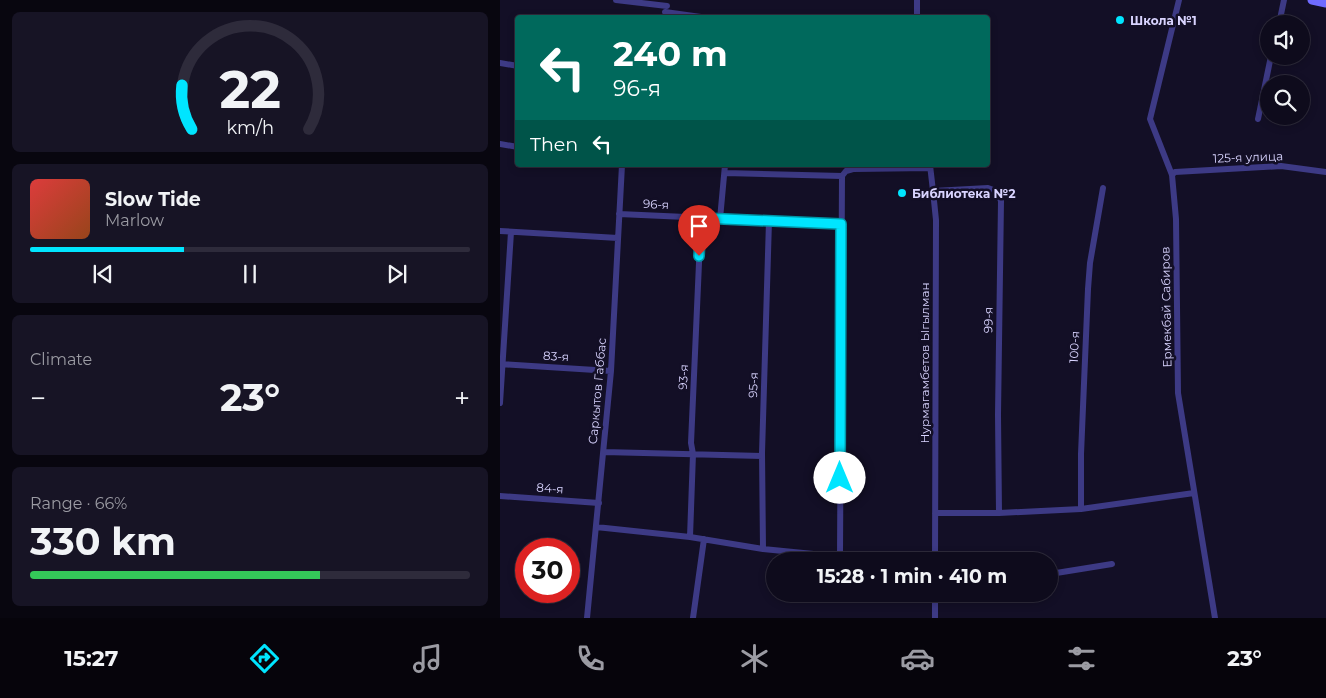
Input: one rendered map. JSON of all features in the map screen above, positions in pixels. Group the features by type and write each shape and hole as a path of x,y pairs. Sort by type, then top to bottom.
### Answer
{"street":[{"path":"616,0 694,15"},
{"path":"917,0 917,15"},
{"name":"Ермекбай Сабиров","path":"1179,0 1150,119 1172,175 1176,219 1178,393 1215,618"},
{"path":"1281,15 1284,0"},
{"path":"1312,0 1326,3"},
{"path":"500,63 515,66"},
{"path":"1258,119 1270,65"},
{"path":"500,144 515,146"},
{"name":"125-я улица","path":"1172,175 1175,172 1281,166 1326,172"},
{"name":"Саркытов Габбас","path":"587,618 611,371 622,167"},
{"path":"720,219 725,167"},
{"path":"840,552 842,176 846,171 853,169 904,167"},
{"name":"Нурмагамбетов Ыгылман","path":"930,167 936,220 935,552"},
{"path":"725,173 842,176"},
{"name":"99-я","path":"934,191 988,188 996,191 1001,201 998,415 999,513"},
{"name":"100-я","path":"1080,509 1088,289 1090,263 1103,188"},
{"name":"96-я","path":"619,214 841,224"},
{"name":"93-я","path":"690,537 693,454 691,443 701,218"},
{"name":"95-я","path":"763,549 762,456 769,221"},
{"path":"500,232 618,238"},
{"path":"500,403 501,364 511,232"},
{"name":"83-я","path":"501,364 611,371"},
{"path":"604,452 762,456"},
{"path":"935,513 999,513 1080,509 1194,493"},
{"name":"84-я","path":"500,496 598,503"},
{"path":"596,527 690,537 763,549 796,552"},
{"path":"693,618 704,539"},
{"path":"1058,573 1112,564"},
{"path":"935,602 935,618"}],"place":[{"name":"Школа №1","path":"1120,20"},
{"name":"Библиотека №2","path":"902,193"}],"route":[{"path":"699,256 701,218 841,224 840,478"}]}
